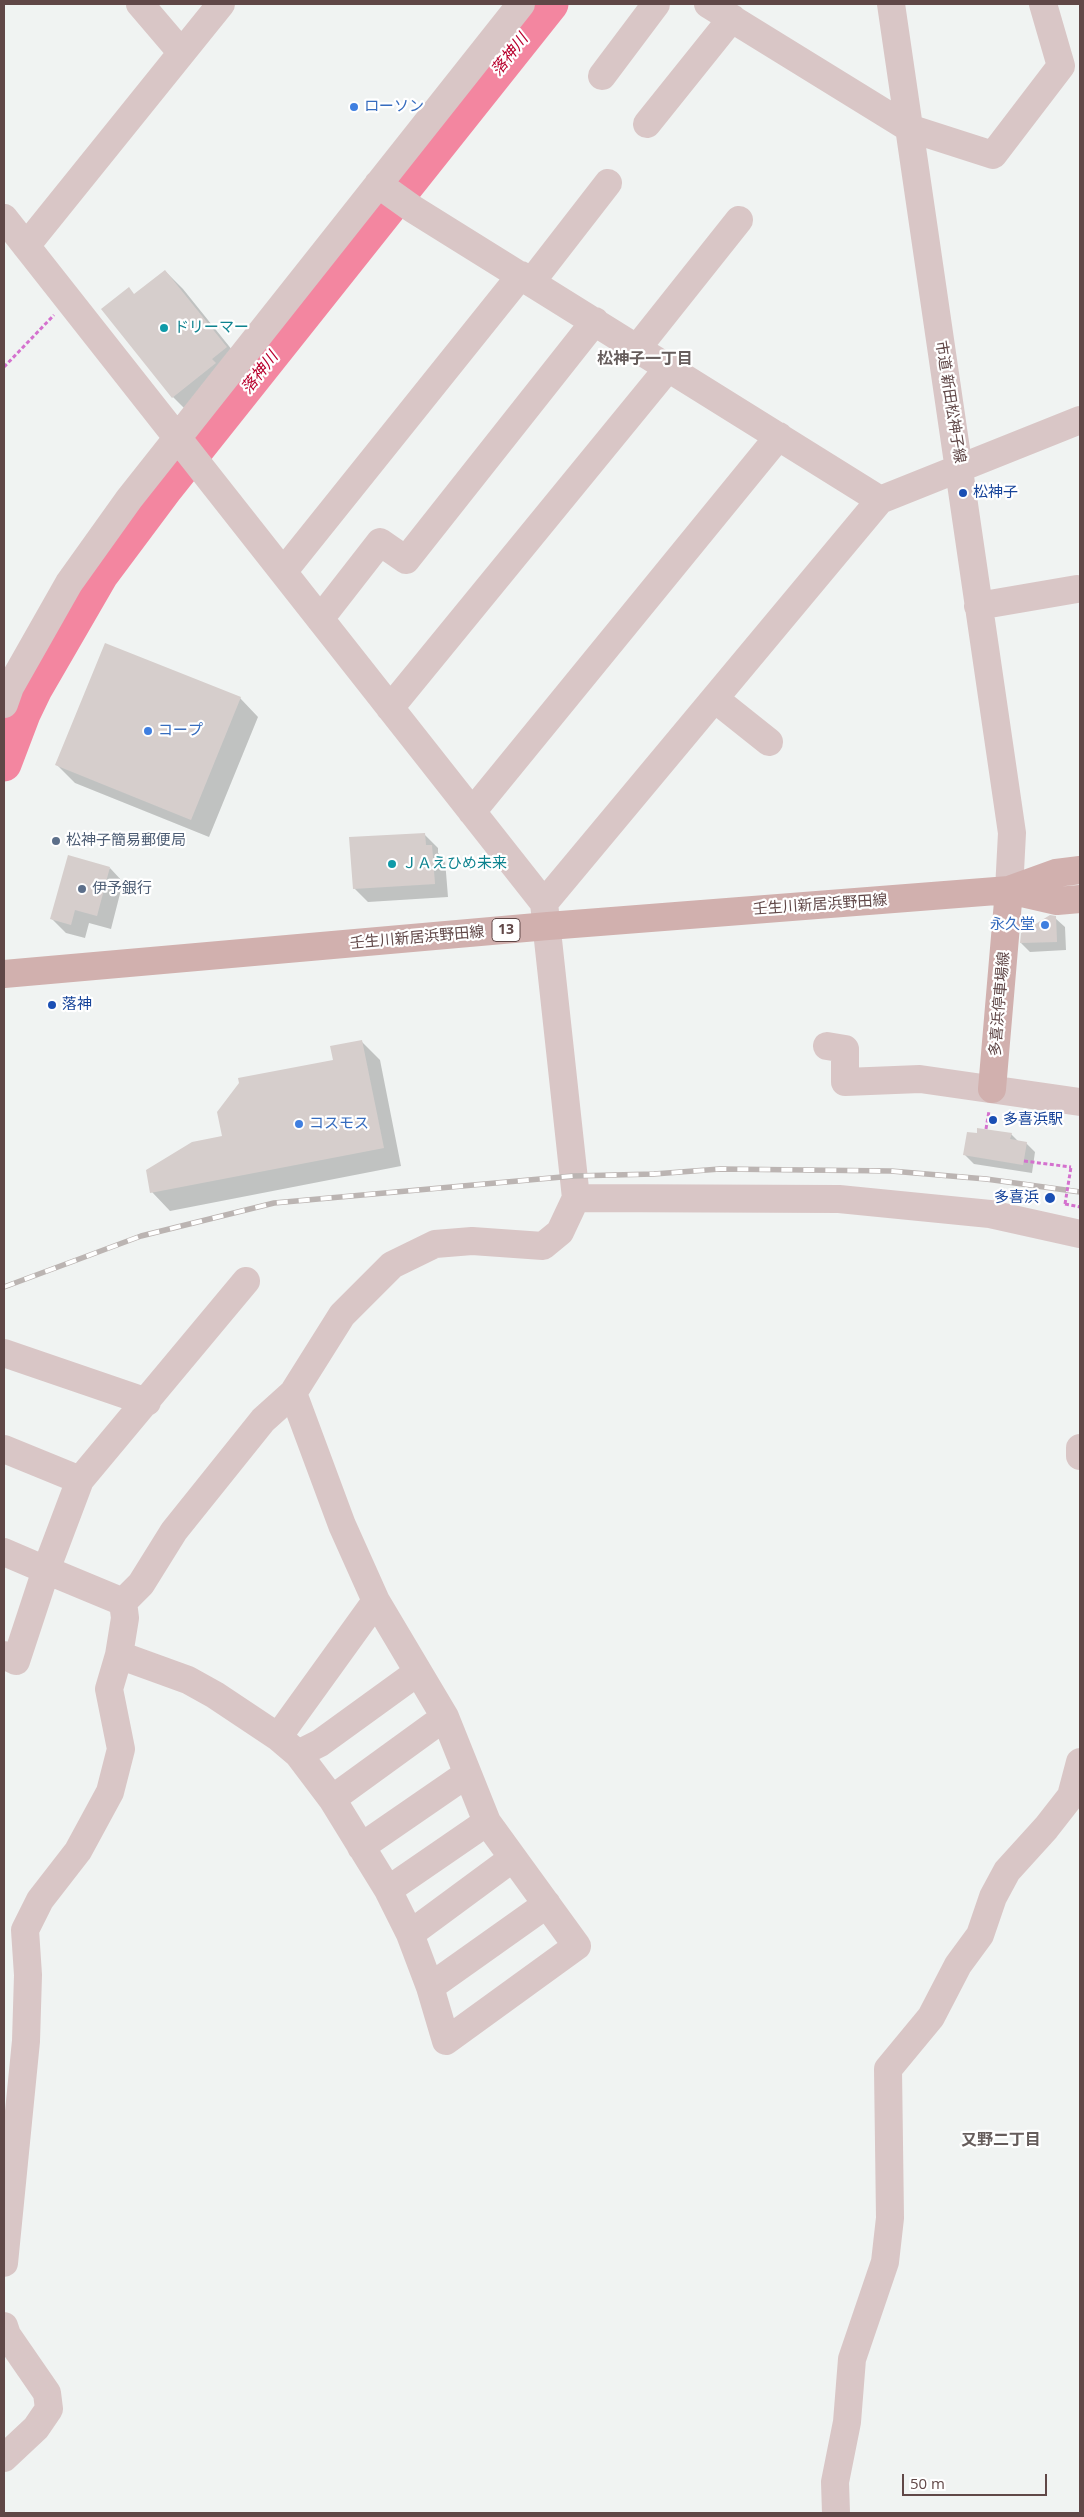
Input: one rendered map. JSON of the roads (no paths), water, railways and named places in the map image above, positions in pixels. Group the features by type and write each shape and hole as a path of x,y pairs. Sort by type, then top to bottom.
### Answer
{"main road":[{"name":"壬生川新居浜野田線","path":"1009,890 1056,873 1080,870"},
{"name":"壬生川新居浜野田線","path":"4,974 546,915 1009,890 1057,901 1080,899"},
{"name":"多喜浜停車場線","path":"992,1088 1009,890"}],"street":[{"path":"140,4 181,52"},
{"path":"26,246 181,52 222,4"},
{"path":"6,692 69,583 129,500 181,443 521,4"},
{"path":"602,76 656,4"},
{"path":"708,4 909,128 993,155 1061,66 1043,4"},
{"name":"市道 新田松神子線","path":"891,4 1012,833 1009,890"},
{"path":"647,124 732,18"},
{"path":"282,572 526,278 608,183"},
{"path":"381,186 413,209 638,347 880,500"},
{"path":"4,218 472,812 546,915 576,1198 560,1232 543,1246 472,1241 435,1244 392,1265 342,1315 293,1393 263,1420 174,1531 141,1584 123,1602"},
{"path":"638,347 739,220"},
{"path":"320,619 380,542 406,560 595,321"},
{"path":"390,708 669,367"},
{"path":"546,915 715,699 880,500 1080,420"},
{"path":"472,812 779,436"},
{"path":"978,606 1077,589"},
{"path":"715,699 769,742"},
{"path":"827,1046 845,1049 845,1082 920,1079 1080,1102"},
{"path":"576,1198 839,1198 990,1214 1080,1234"},
{"path":"4,1655 16,1661 46,1570 80,1480 246,1281"},
{"path":"4,1354 147,1402"},
{"path":"119,1655 188,1680 216,1695 278,1737 298,1754 332,1799 388,1890 410,1934 430,1987 446,2041 577,1946 487,1822 446,1717 376,1601 342,1525 293,1393"},
{"path":"1080,1448 1080,1456"},
{"path":"4,1449 80,1480"},
{"path":"4,1552 123,1602"},
{"path":"278,1737 376,1601"},
{"path":"4,2263 26,2041 28,1975 25,1930 40,1900 78,1851 110,1792 121,1750 109,1689 119,1655 125,1618 123,1602"},
{"path":"298,1754 320,1743 418,1672"},
{"path":"332,1799 446,1717"},
{"path":"836,2513 835,2482 847,2422 852,2359 885,2262 890,2218 888,2069 930,2016 958,1965 980,1935 993,1897 1007,1871 1046,1828 1076,1800 1080,1762"},
{"path":"361,1847 467,1774"},
{"path":"388,1890 487,1822"},
{"path":"410,1934 513,1858"},
{"path":"430,1987 547,1904"},
{"path":"4,2326 7,2335 47,2392 49,2409 36,2428 4,2458"}],"waterway":[{"name":"落神川","path":"4,764 23,714 35,689 101,575 166,488 551,4"}],"railway":[{"path":"4,1287 141,1236 274,1203 573,1176 654,1174 720,1169 891,1171 986,1179 1080,1192"}],"place":[{"name":"ローソン","path":"354,107"},
{"name":"ドリーマー","path":"164,328"},
{"name":"松神子","path":"963,493"},
{"name":"コープ","path":"148,731"},
{"name":"松神子簡易郵便局","path":"56,841"},
{"name":"ＪＡえひめ未来","path":"392,864"},
{"name":"伊予銀行","path":"82,889"},
{"name":"永久堂","path":"1045,925"},
{"name":"落神","path":"52,1005"},
{"name":"多喜浜駅","path":"993,1120"},
{"name":"コスモス","path":"299,1124"},
{"name":"多喜浜","path":"1050,1198"}],"district":[{"name":"松神子一丁目","path":"645,359"},
{"name":"又野二丁目","path":"1001,2140"}]}
